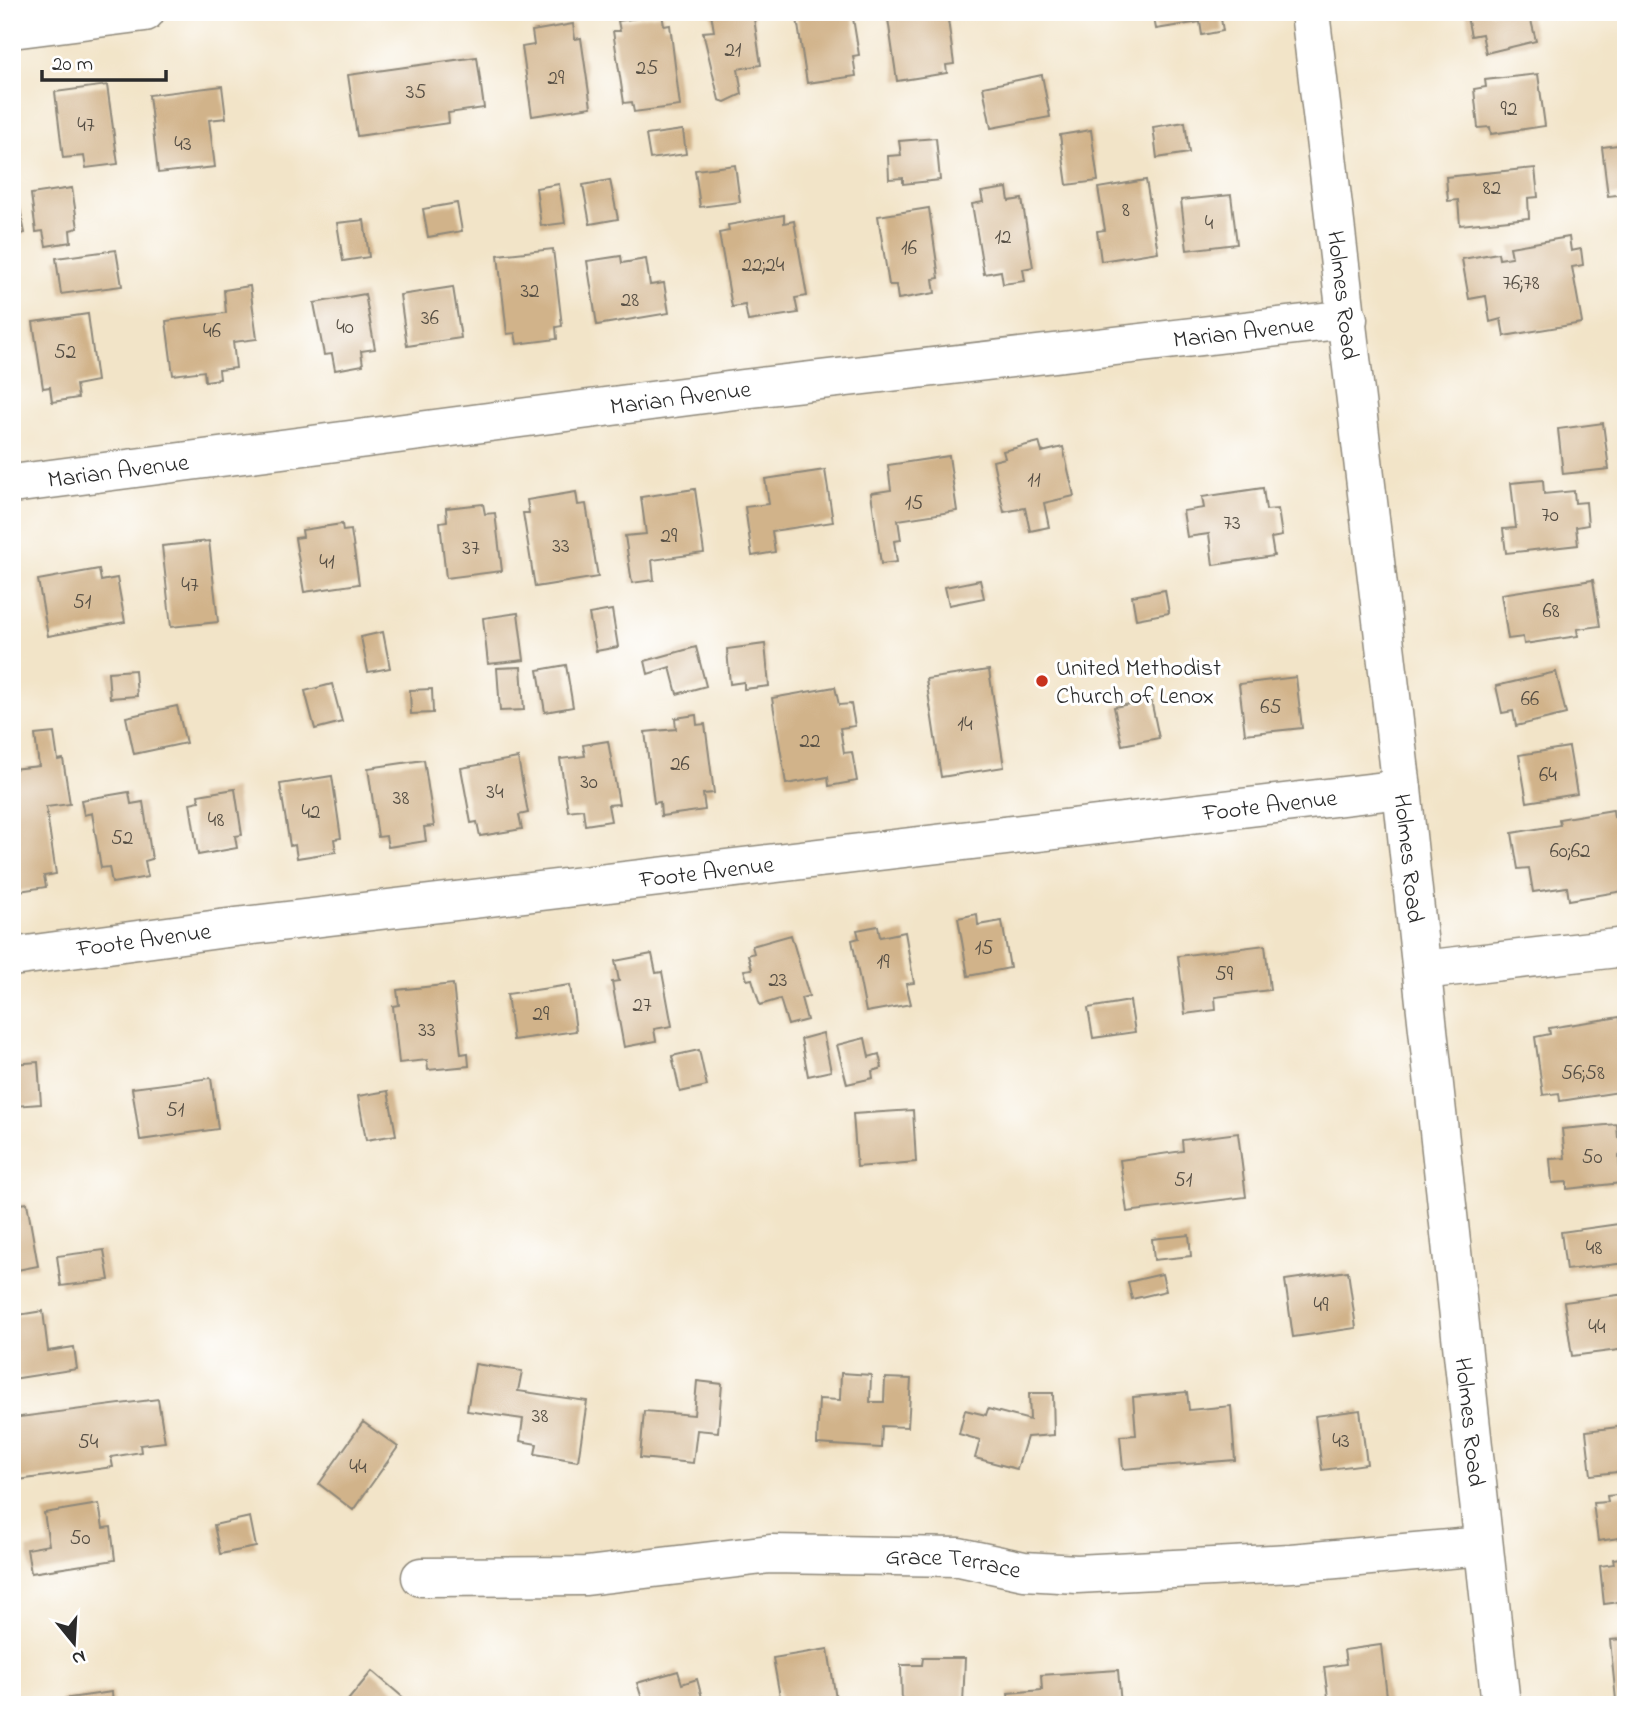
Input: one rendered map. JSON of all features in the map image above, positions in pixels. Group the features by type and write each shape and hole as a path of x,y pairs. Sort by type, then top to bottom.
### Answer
{"street":[{"path":"12,29 145,12"},
{"name":"Holmes Road","path":"1310,12 1402,789 1501,1705"},
{"name":"Marian Avenue","path":"12,484 743,389 1348,319"},
{"name":"Foote Avenue","path":"12,957 219,929 1402,789"},
{"path":"1422,970 1626,947"},
{"name":"Grace Terrace","path":"421,1577 586,1576 770,1555 959,1557 1024,1572 1077,1574 1291,1563 1483,1546"}],"building":[{"path":"753,12 761,65 738,69 742,94 725,102 719,100 703,32 714,31 711,13"},
{"path":"796,12 852,12 859,55 853,56 856,76 807,83"},
{"path":"887,12 947,12 954,64 946,65 947,73 897,81"},
{"path":"1153,12 1220,12 1223,31 1202,35 1200,22 1156,29"},
{"path":"1466,12 1529,12 1536,41 1486,53 1482,34 1471,36"},
{"path":"662,14 664,26 670,25 680,106 634,112 632,102 624,103 613,31 620,31 618,21"},
{"path":"573,24 575,39 581,38 591,107 532,116 522,47 534,45 532,31"},
{"path":"477,57 484,108 448,113 449,123 357,136 348,75"},
{"path":"1538,74 1545,126 1491,134 1490,127 1478,128 1474,89 1486,87 1485,80"},
{"path":"1042,75 1050,117 991,128 983,87"},
{"path":"107,85 118,164 86,168 84,156 63,158 55,92"},
{"path":"222,86 226,118 209,120 215,167 158,173 149,95"},
{"path":"1185,122 1189,153 1157,158 1153,127"},
{"path":"683,130 686,154 650,159 646,135"},
{"path":"1091,130 1098,181 1067,185 1060,135"},
{"path":"936,138 940,180 903,184 903,178 889,179 888,156 901,155 899,141"},
{"path":"1626,144 1626,194 1608,196 1602,147"},
{"path":"735,165 740,202 700,207 695,170"},
{"path":"1535,168 1538,197 1528,198 1529,218 1460,225 1458,200 1448,201 1446,177"},
{"path":"610,180 618,219 590,224 583,185"},
{"path":"1146,180 1158,252 1101,261 1097,231 1105,230 1098,188"},
{"path":"559,184 565,223 541,226 536,188"},
{"path":"72,188 78,228 70,230 71,242 46,246 43,231 36,232 31,194"},
{"path":"1007,188 1009,201 1022,199 1033,267 1023,269 1025,281 1003,284 1001,271 984,274 972,204 983,202 981,192"},
{"path":"1231,195 1237,244 1187,250 1181,200"},
{"path":"457,203 462,231 428,237 423,209"},
{"path":"19,204 25,233 12,236 12,205"},
{"path":"929,208 939,278 933,279 935,293 898,299 896,285 889,285 878,216"},
{"path":"784,215 784,223 794,221 807,296 795,298 798,313 748,321 745,305 732,307 719,233 729,231 728,225"},
{"path":"364,220 369,257 343,261 337,223"},
{"path":"1569,237 1571,251 1581,249 1583,265 1572,267 1582,323 1504,336 1501,319 1490,322 1486,296 1469,299 1462,259 1498,253 1499,259 1512,257 1510,247"},
{"path":"553,249 562,326 556,327 557,339 517,344 515,333 507,334 498,255"},
{"path":"116,250 122,286 61,294 56,258"},
{"path":"621,256 622,263 646,259 650,285 664,283 669,313 597,325 587,261"},
{"path":"250,286 257,339 233,342 236,368 219,370 220,379 205,381 204,371 173,375 166,321 226,313 224,290"},
{"path":"453,287 461,338 407,346 400,295"},
{"path":"365,294 375,349 361,351 363,365 335,370 332,354 324,355 314,303"},
{"path":"88,314 97,381 76,385 78,398 52,402 50,387 43,388 33,322"},
{"path":"1603,423 1609,469 1563,474 1558,429"},
{"path":"1039,442 1042,452 1063,447 1074,496 1044,503 1049,527 1030,531 1025,508 1004,512 993,461 1005,458 1003,451"},
{"path":"949,456 957,511 898,520 901,540 894,541 897,562 881,564 871,493 891,490 888,465"},
{"path":"825,470 833,522 772,531 775,552 752,556 745,507 769,504 765,479"},
{"path":"1543,480 1544,494 1574,491 1575,503 1586,502 1588,525 1576,527 1578,545 1506,553 1503,529 1516,528 1511,483"},
{"path":"1263,488 1266,510 1278,509 1282,536 1271,538 1274,556 1213,565 1209,534 1187,537 1183,511 1204,508 1202,497"},
{"path":"695,489 704,553 652,560 654,580 632,583 625,536 646,534 641,497"},
{"path":"576,492 578,505 586,504 598,577 535,587 523,513 529,513 527,500"},
{"path":"483,504 485,514 495,513 502,571 446,578 440,522 447,521 446,508"},
{"path":"342,524 343,531 351,530 359,584 304,592 295,538 303,537 302,530"},
{"path":"209,541 218,622 171,627 162,546"},
{"path":"99,569 101,581 117,578 125,622 48,636 38,580"},
{"path":"980,580 984,598 949,605 945,587"},
{"path":"1593,580 1600,626 1577,629 1578,636 1524,644 1523,637 1508,639 1501,594"},
{"path":"1165,590 1169,613 1136,619 1132,596"},
{"path":"612,610 618,647 596,651 589,614"},
{"path":"518,613 524,660 488,664 483,618"},
{"path":"383,632 390,668 368,672 361,637"},
{"path":"765,644 769,686 744,689 744,682 730,684 727,649"},
{"path":"696,647 706,686 677,694 670,667 648,674 645,661"},
{"path":"566,665 573,707 545,712 538,670"},
{"path":"521,667 524,710 500,711 497,668"},
{"path":"135,670 137,696 110,698 108,672"},
{"path":"989,670 1004,767 941,777 926,679"},
{"path":"1556,672 1566,714 1516,726 1513,711 1502,713 1496,686"},
{"path":"1296,677 1302,728 1245,734 1239,684"},
{"path":"332,684 342,722 315,729 305,691"},
{"path":"835,687 839,705 851,704 855,726 840,728 844,753 852,752 857,781 829,786 828,777 786,784 772,698"},
{"path":"432,689 433,713 411,714 410,690"},
{"path":"1151,700 1159,738 1122,745 1114,707"},
{"path":"177,706 186,743 134,754 126,717"},
{"path":"696,715 697,725 705,724 714,793 703,794 705,810 661,816 660,802 654,803 645,732 676,729 675,718"},
{"path":"54,733 58,760 63,759 70,804 46,807 56,874 44,876 46,887 12,892 12,769 39,766 35,735"},
{"path":"608,741 619,804 608,805 611,821 585,825 583,809 568,811 560,759 585,756 583,745"},
{"path":"1569,747 1577,794 1527,802 1519,755"},
{"path":"518,758 528,813 519,815 522,829 480,836 477,822 471,823 461,768"},
{"path":"424,760 434,826 424,827 426,841 388,847 386,836 378,837 368,768"},
{"path":"332,776 341,838 334,839 336,852 297,858 295,845 290,846 280,784"},
{"path":"235,789 242,835 235,836 237,848 198,855 190,803 199,801 198,795"},
{"path":"129,792 131,804 143,802 152,859 145,861 148,877 112,883 109,867 101,868 92,813 84,815 81,800"},
{"path":"1613,810 1614,817 1626,815 1626,899 1623,891 1569,900 1567,887 1533,892 1529,868 1518,869 1512,833 1560,825 1559,819"},
{"path":"977,914 978,925 1002,921 1010,968 968,976 958,918"},
{"path":"878,926 880,937 905,932 914,983 906,984 911,1004 866,1012 852,940 859,938 857,930"},
{"path":"791,935 809,996 801,998 807,1020 788,1025 780,999 760,1005 752,979 747,980 744,970 752,969 748,955 754,953 752,946"},
{"path":"1265,945 1270,990 1215,997 1216,1010 1185,1014 1178,956"},
{"path":"652,954 656,973 662,972 672,1026 654,1029 656,1041 624,1047 612,982 619,981 615,961"},
{"path":"453,984 461,1054 468,1053 469,1066 428,1070 427,1060 399,1063 393,1006 399,1005 397,990"},
{"path":"570,985 576,1031 513,1040 507,994"},
{"path":"1130,1001 1135,1032 1093,1038 1088,1008"},
{"path":"1620,1017 1626,1053 1626,1091 1560,1101 1559,1093 1543,1095 1535,1037 1550,1034 1549,1028"},
{"path":"823,1033 831,1071 808,1076 801,1039"},
{"path":"865,1038 869,1057 879,1054 882,1068 872,1071 873,1078 847,1084 837,1045"},
{"path":"699,1050 707,1086 680,1092 672,1056"},
{"path":"38,1062 41,1104 14,1106 12,1064"},
{"path":"211,1078 218,1129 140,1140 132,1088"},
{"path":"388,1091 396,1135 366,1140 358,1096"},
{"path":"913,1110 916,1162 857,1167 853,1114"},
{"path":"1617,1124 1618,1138 1626,1137 1626,1154 1619,1155 1621,1183 1567,1189 1567,1182 1552,1183 1550,1159 1565,1158 1562,1129"},
{"path":"1238,1133 1246,1197 1127,1212 1120,1160 1183,1151 1182,1140"},
{"path":"27,1203 38,1266 12,1271 12,1205"},
{"path":"1626,1223 1626,1263 1566,1270 1561,1232"},
{"path":"1189,1235 1191,1256 1154,1260 1152,1239"},
{"path":"104,1250 109,1280 61,1286 57,1256"},
{"path":"1348,1271 1356,1328 1293,1337 1285,1280"},
{"path":"1162,1274 1166,1291 1132,1299 1128,1282"},
{"path":"1626,1294 1626,1349 1572,1356 1564,1302"},
{"path":"43,1311 48,1351 74,1347 77,1369 12,1379 12,1316"},
{"path":"475,1364 522,1371 518,1391 587,1401 578,1461 535,1454 537,1444 520,1441 523,1419 467,1411"},
{"path":"841,1373 871,1375 870,1402 884,1402 885,1378 911,1379 908,1427 882,1426 881,1448 817,1444 819,1399 840,1400"},
{"path":"697,1381 722,1384 718,1432 697,1430 693,1463 640,1458 644,1411 694,1415"},
{"path":"1187,1392 1189,1410 1231,1406 1235,1460 1123,1469 1120,1436 1136,1435 1133,1397"},
{"path":"1029,1393 1053,1393 1054,1435 1027,1437 1017,1469 975,1458 980,1440 959,1434 965,1410 986,1415 988,1409 1030,1420"},
{"path":"158,1399 165,1442 140,1445 141,1452 111,1457 113,1467 18,1480 12,1418"},
{"path":"1360,1410 1367,1464 1322,1470 1315,1416"},
{"path":"363,1422 398,1447 353,1510 319,1484"},
{"path":"1626,1426 1626,1471 1591,1475 1586,1431"},
{"path":"1626,1494 1626,1537 1598,1541 1593,1503 1608,1502 1607,1496"},
{"path":"99,1504 103,1528 111,1527 115,1560 31,1573 27,1549 49,1545 44,1513"},
{"path":"250,1517 256,1547 220,1554 214,1525"},
{"path":"1626,1557 1626,1608 1620,1609 1619,1602 1604,1604 1600,1566 1614,1564 1613,1559"},
{"path":"1622,1631 1626,1631 1626,1699 1616,1700 1610,1640 1622,1639"},
{"path":"1381,1645 1388,1705 1329,1705 1324,1667 1346,1664 1344,1650"},
{"path":"828,1649 837,1705 809,1705 808,1698 781,1702 773,1658"},
{"path":"923,1658 965,1658 963,1705 902,1705 901,1665 922,1665"},
{"path":"1118,1670 1121,1705 1009,1705 1008,1693 1042,1690 1041,1675"},
{"path":"372,1671 412,1705 344,1705"},
{"path":"678,1671 682,1684 697,1679 704,1705 644,1705 637,1683"},
{"path":"112,1692 113,1705 62,1705 62,1699"},
{"path":"767,1698 767,1705 747,1705 746,1700"}],"place":[{"name":"United Methodist Church of Lenox","path":"1042,681"}]}
